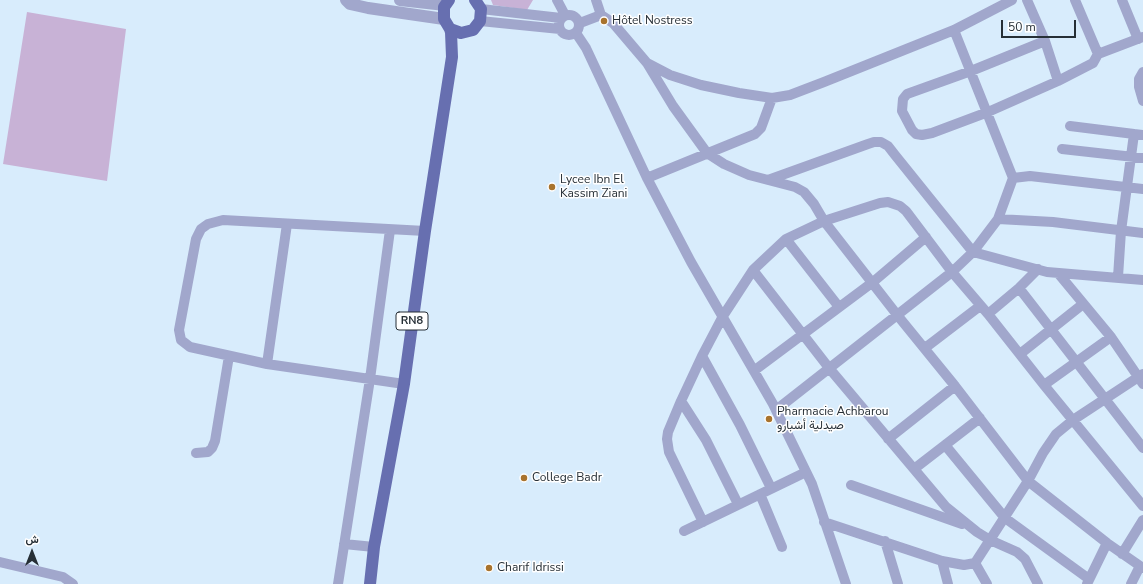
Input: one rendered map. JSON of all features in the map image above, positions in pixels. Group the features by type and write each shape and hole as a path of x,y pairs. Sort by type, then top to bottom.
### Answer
{"main road":[{"name":"RN8","path":"370,584 374,547 404,384 425,231 452,57 451,32 443,13 447,3"},
{"name":"RN8","path":"452,57 467,32 477,26 479,10"},
{"path":"447,24 461,33 467,32"}],"street":[{"path":"346,0 350,4 447,24"},
{"path":"400,0 447,3"},
{"path":"557,0 563,17"},
{"path":"596,0 601,15 613,23 647,63 673,106 707,153 724,164 749,175 795,187 804,192 814,204 824,221 898,316 956,386 1028,481 1106,543 1141,567 1131,584"},
{"path":"647,63 670,75 701,85 772,98 790,95 954,30 1012,0"},
{"path":"1027,0 1045,41 1058,81"},
{"path":"1075,0 1098,54"},
{"path":"1045,41 971,71 907,94 903,99 902,111 912,130 916,134 932,133 988,112 1058,81 1093,63 1098,54 1141,38 1122,0"},
{"path":"479,10 563,17 572,15 576,16 580,23 576,33"},
{"path":"479,10 560,29 565,34 576,33"},
{"path":"580,23 601,15"},
{"path":"560,29 560,21 563,17"},
{"path":"776,410 898,316 952,272 973,252 998,219 1013,178 988,112 954,30"},
{"path":"576,33 589,55 648,178 691,262 755,370 776,410 806,472 846,584"},
{"path":"1143,72 1139,79 1139,87 1143,101"},
{"path":"648,178 759,131 772,98"},
{"path":"1070,126 1139,134 1131,156 1121,230 1118,278"},
{"path":"768,180 868,144 881,142 888,146 896,155 973,252 1058,273 1143,280"},
{"path":"1062,149 1143,158"},
{"path":"1013,178 1030,176 1143,189"},
{"path":"703,522 672,459 667,445 668,432 702,356 723,316 753,270 786,239 824,221 880,203 888,202 900,206 906,211 952,272 988,314 1143,506"},
{"path":"998,219 1053,222 1143,234"},
{"path":"404,384 267,364 190,347 181,340 179,330 196,239 202,229 208,224 223,220 425,231"},
{"path":"267,364 287,224"},
{"path":"338,584 370,379 390,230"},
{"path":"755,370 872,282 926,237"},
{"path":"786,239 839,307"},
{"path":"988,314 1019,288 1038,269"},
{"path":"753,270 830,368 946,507 969,527 990,540 1017,552 1025,559 1038,584"},
{"path":"976,563 1056,434 1073,420 1105,398 1141,378 1111,337 1058,273"},
{"path":"1019,288 1143,448"},
{"path":"1020,354 1083,304"},
{"path":"925,348 980,306"},
{"path":"1044,385 1111,337"},
{"path":"196,453 208,452 212,448 215,441 229,356"},
{"path":"702,356 740,425 771,488"},
{"path":"888,439 956,386"},
{"path":"681,401 706,440 738,504"},
{"path":"914,469 980,418"},
{"path":"945,445 1005,518 1088,582 1106,543"},
{"path":"684,531 806,472"},
{"path":"851,485 969,527"},
{"path":"760,494 782,547"},
{"path":"1122,554 1143,520"},
{"path":"824,522 942,561 964,564 976,563"},
{"path":"885,541 898,584"},
{"path":"344,544 374,547"},
{"path":"942,561 948,584"},
{"path":"0,562 63,577 73,584"},
{"path":"976,563 987,584"}],"shaded area":[{"path":"491,0 533,0 527,10 493,5"},
{"path":"27,12 126,29 107,181 3,164"}],"place":[{"name":"Hôtel Nostress","path":"604,21"},
{"name":"Lycee Ibn El Kassim Ziani","path":"552,187"},
{"name":"Pharmacie Achbarou صيدلية أشبارو","path":"769,419"},
{"name":"College Badr","path":"524,478"},
{"name":"Charif Idrissi","path":"489,568"}]}
